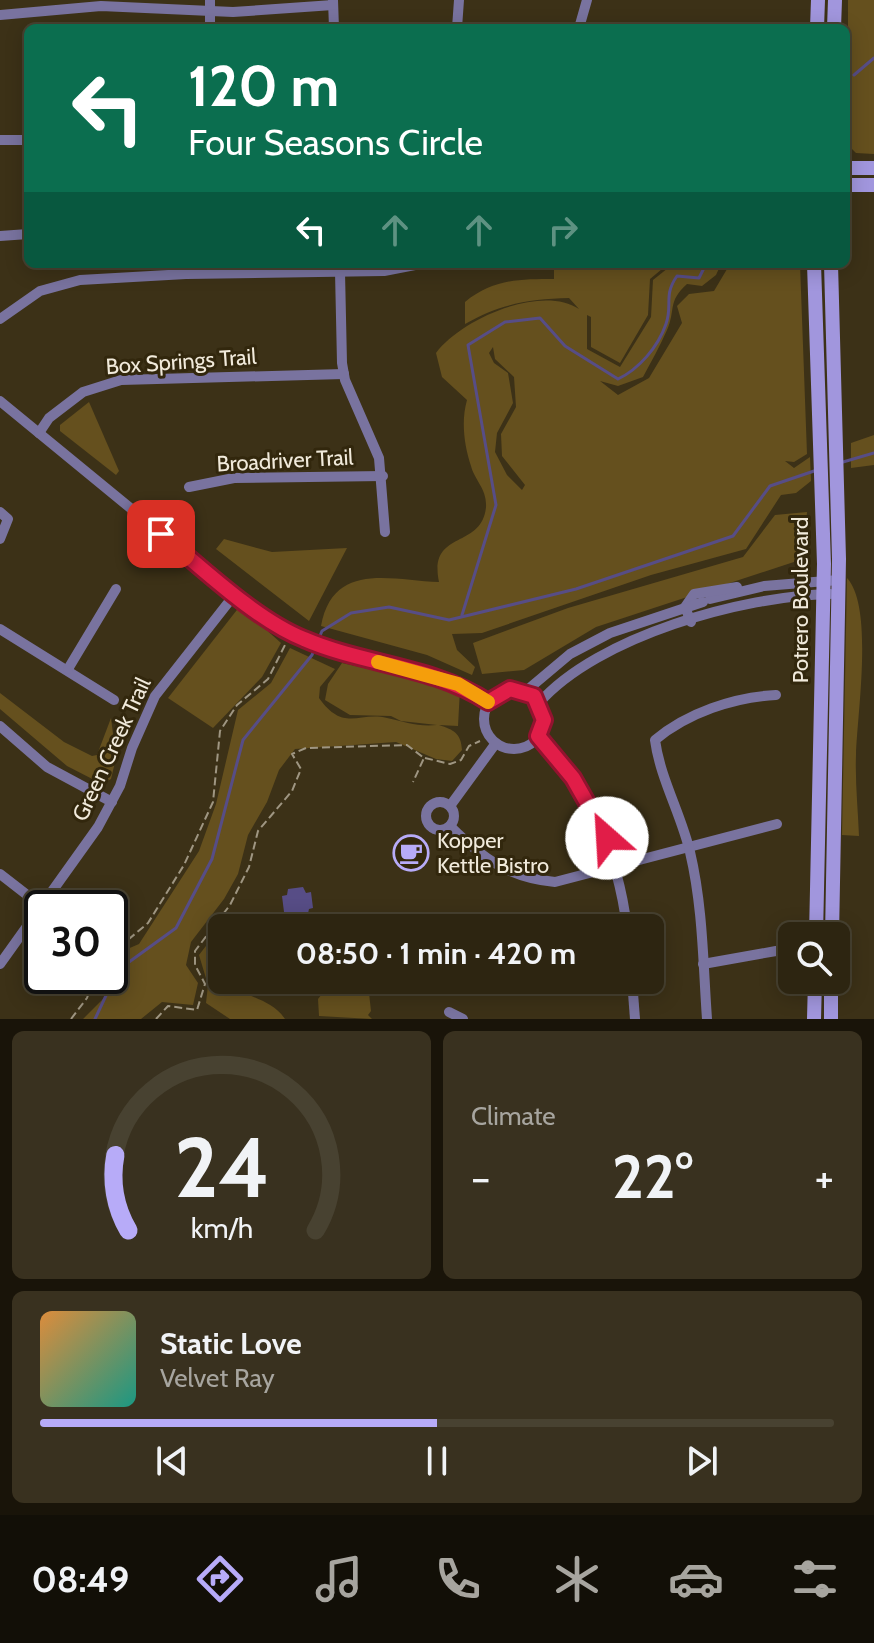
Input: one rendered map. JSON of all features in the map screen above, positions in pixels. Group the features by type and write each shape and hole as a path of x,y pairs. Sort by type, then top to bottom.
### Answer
{"street":[{"path":"457,24 459,0"},
{"path":"580,24 587,0"},
{"path":"817,24 818,0"},
{"path":"834,24 835,0"},
{"path":"0,15 101,6 210,6 255,12 333,2 334,24"},
{"path":"0,140 24,140"},
{"path":"850,168 874,168"},
{"path":"850,185 874,185"},
{"path":"0,236 24,234"},
{"path":"108,268 109,278"},
{"path":"1,317 29,297 52,286 109,278 250,269 340,272 403,268"},
{"name":"Potrero Boulevard","path":"814,268 823,587 816,922"},
{"name":"Potrero Boulevard","path":"831,268 839,587 832,922"},
{"path":"340,272 344,374 374,442 383,476 385,532"},
{"name":"Box Springs Trail","path":"39,433 83,392 110,382 186,376 344,374"},
{"path":"0,401 235,594 296,636 335,650 439,677 488,702"},
{"name":"Broadriver Trail","path":"189,487 234,478 383,476"},
{"path":"0,539 4,515"},
{"path":"526,691 570,654 610,633 755,587"},
{"path":"539,703 562,679 608,651 734,607 823,587"},
{"path":"685,607 694,594 705,590 839,587"},
{"path":"68,669 116,589"},
{"name":"Green Creek Trail","path":"52,890 81,852 112,802 155,696 235,594"},
{"path":"730,594 734,607"},
{"path":"685,607 691,622"},
{"path":"0,629 114,700"},
{"path":"510,689 526,691 539,703 544,720 538,736 523,748 504,748 496,743 485,729 488,702 510,689"},
{"path":"707,1019 698,894 690,850 655,740 670,727 728,703 776,695"},
{"path":"0,726 47,767 112,802"},
{"path":"538,736 591,805 607,838 624,914"},
{"path":"450,806 496,743"},
{"path":"437,802 450,806 454,818 450,826 442,830 433,828 426,813 437,802"},
{"path":"450,826 501,870 528,879 555,882 690,850 777,824"},
{"path":"0,874 24,893"},
{"name":"Green Creek Trail","path":"0,964 24,929"},
{"path":"703,964 776,951"},
{"path":"633,994 635,1019"},
{"path":"814,1019 815,994"},
{"path":"831,994 831,1019"},
{"path":"449,1012 463,1019"}],"path":[{"path":"128,940 148,923 184,865 213,802 220,731 237,705 268,679 296,636"},
{"path":"156,1019 168,1006 197,1010 205,984 195,965 195,951 230,905 249,867 258,831 292,791 301,769 292,754 306,748 407,745 424,758 450,764 461,760 469,746 480,741"},
{"path":"413,782 424,758"},
{"path":"71,1019 88,994"}],"shaded area":[{"path":"848,0 874,0 874,154 856,153 850,147"},
{"path":"554,268 663,268 650,279 648,315 620,363 591,347 591,317 587,315 587,349 620,367 651,317 653,280 668,268 719,268 716,275 702,286 687,284 681,290 674,301 667,330 643,377 618,386 600,381 618,395 649,378 682,323 677,306 689,294 714,291 728,268 800,268 807,454 794,462 785,461 794,468 810,457 811,481 796,493 781,495 746,549 651,575 482,633 452,634 457,650 475,667 472,675 427,655 321,626 328,605 338,591 351,583 383,578 439,582 441,554 475,529 482,520 486,507 485,495 473,471 465,441 467,400 442,377 436,353 464,328 503,309 544,301 563,302 579,309 569,298 528,301 503,307 465,324 465,302 486,289 518,280 554,279","holes":["493,347 495,359 514,377 516,407 501,434 502,456 525,485 522,490 507,475 495,452 497,433 513,403 508,373 494,363 489,353"]},
{"path":"89,402 119,471 116,475 60,431 60,425"},
{"path":"874,435 874,465 851,468 851,443"},
{"path":"807,512 803,559 596,627 524,670 482,674 473,643 568,608 743,557 775,515"},
{"path":"224,539 272,552 347,548 309,621 216,549"},
{"path":"847,578 855,592 862,636 856,765 859,836 842,835"},
{"path":"240,606 281,643 262,677 213,728 168,698"},
{"path":"290,648 335,669 320,687 319,698 336,715 344,718 377,717 418,725 437,725 401,721 391,716 350,715 325,700 328,684 342,663 460,689 458,726 439,725 456,733 462,750 452,761 436,759 396,742 295,749 279,770 267,802 248,835 238,874 224,899 212,914 208,914 208,920 191,942 186,965 198,983 193,1005 162,1002 141,1019 83,1019 106,994 128,994 128,949 139,944 199,851 216,804 238,710 271,683"},
{"path":"0,693 64,742 92,756 97,755 111,718 116,758 111,779 102,784 67,766 0,709"},
{"path":"303,887 306,893 311,892 313,908 308,914 284,912 282,896 287,895 288,889"},
{"path":"208,943 208,985 199,955"},
{"path":"208,985 208,994 248,994 269,1004 285,1019 230,1019 206,1003"},
{"path":"322,994 369,994 371,1011 368,1015 372,1019 319,1016 318,999"}],"waterway":[{"path":"854,75 874,58"},
{"path":"462,615 496,505 468,345 505,322 540,318 565,346 618,379 640,363 658,341 666,324 670,289 677,276 699,278 704,268"},
{"path":"843,462 874,453"},
{"path":"95,1019 118,970 176,928 212,859 243,740 312,655 322,631 351,613 389,607 449,620 576,589 733,536 770,486 817,470"}],"slow traffic":[{"path":"378,662 439,677 488,702"}],"place":[{"name":"Kopper Kettle Bistro","path":"411,853"}],"route":[{"path":"161,534 235,594 301,638 439,677 488,702 501,691 510,689 526,691 534,696 543,711 544,720 538,736 573,778 607,838"}]}
